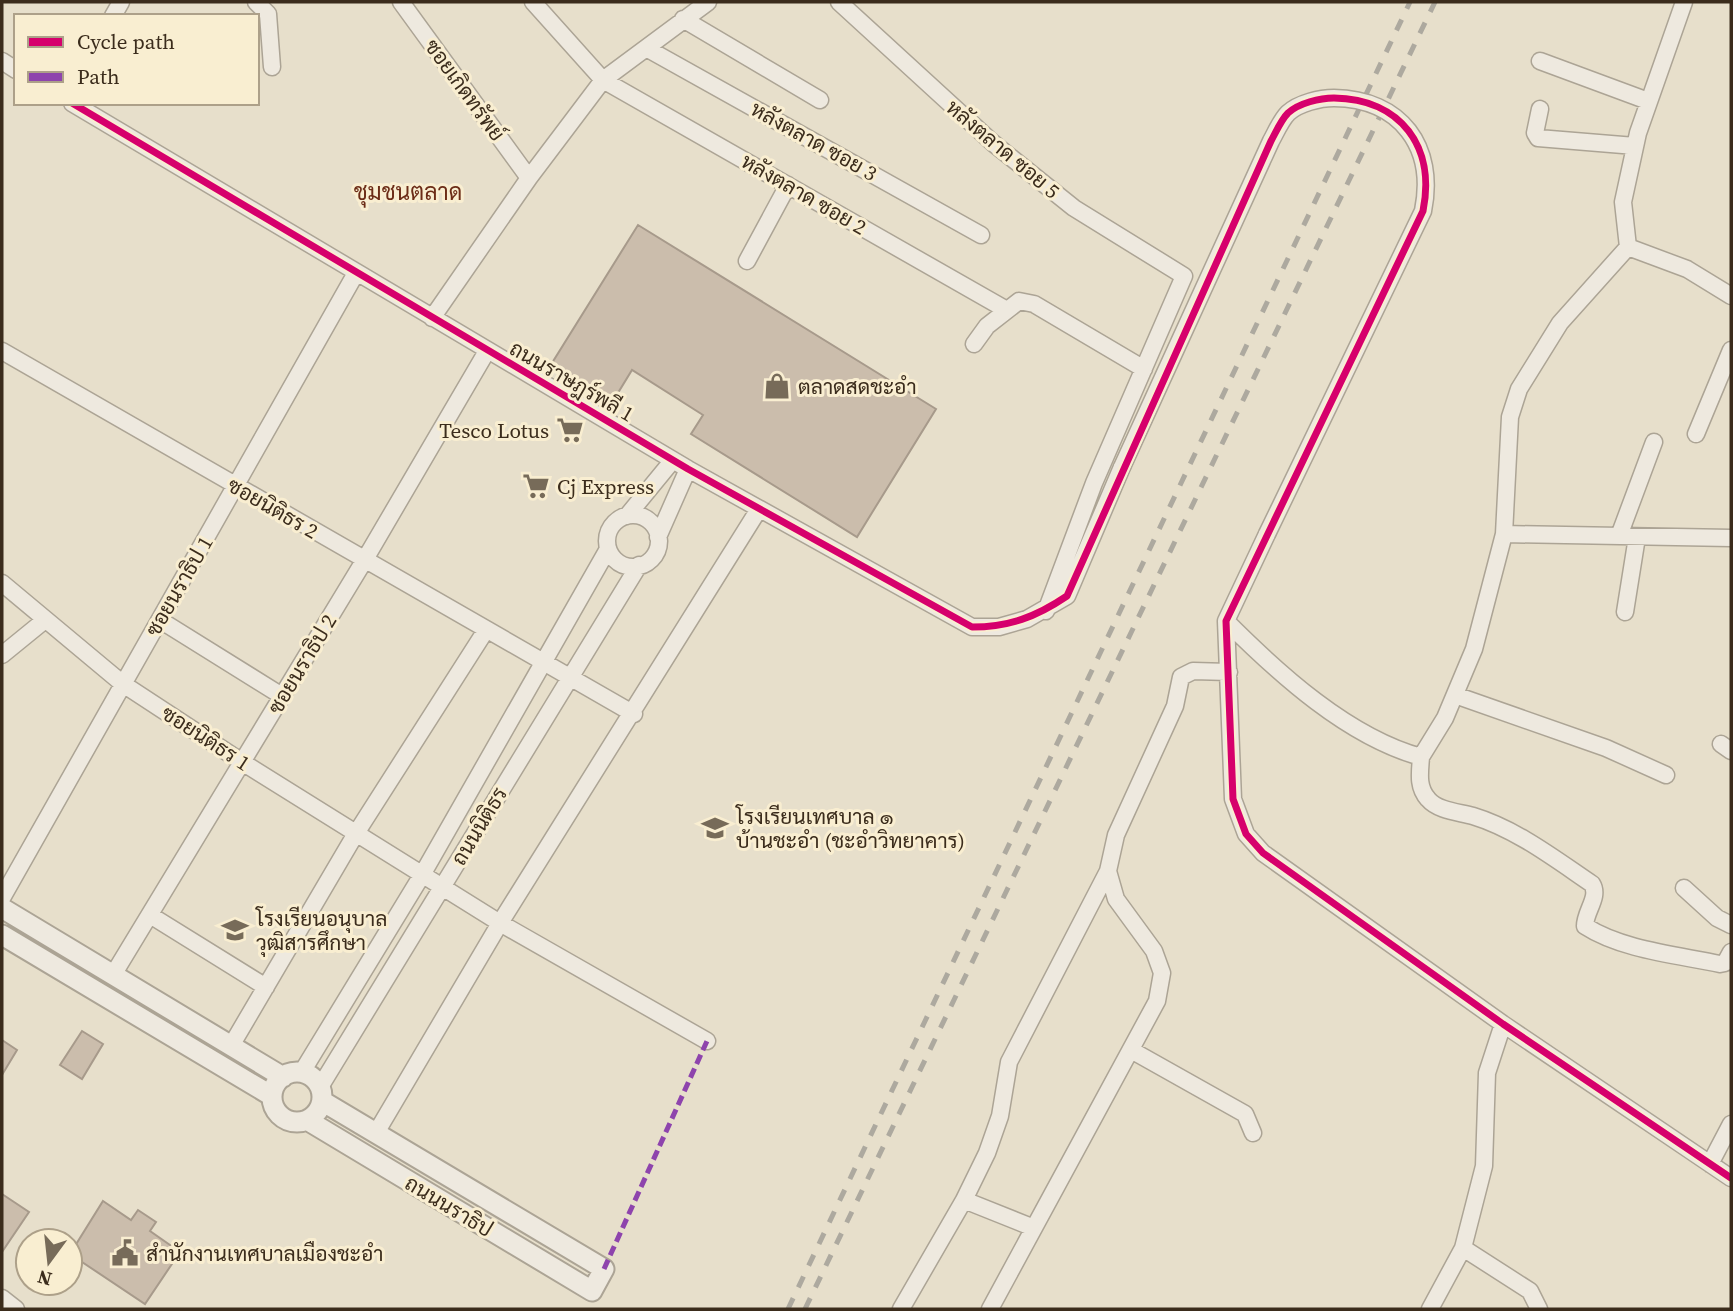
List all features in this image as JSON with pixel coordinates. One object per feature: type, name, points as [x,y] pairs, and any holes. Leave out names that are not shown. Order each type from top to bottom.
[{"type":"street","points":[[256,2],[268,15],[272,67]]},
{"type":"street","name":"ซอยเกิดทรัพย์","points":[[401,2],[528,177]]},
{"type":"street","name":"หลังตลาด ซอย 2","points":[[533,2],[603,80],[1005,309]]},
{"type":"street","name":"หลังตลาด ซอย 5","points":[[839,2],[993,143],[1074,208],[1184,276],[1144,369]]},
{"type":"street","points":[[1684,2],[1648,101],[1635,146],[1623,202],[1628,247],[1560,324],[1519,389],[1510,417],[1504,534],[1474,649],[1434,740],[1421,757],[1419,781],[1429,801],[1511,833],[1592,884],[1594,895],[1584,921],[1585,926],[1594,932],[1636,945],[1720,964],[1725,963],[1731,952]]},
{"type":"street","points":[[432,318],[528,177],[603,80],[693,8],[820,100]]},
{"type":"street","name":"หลังตลาด ซอย 3","points":[[646,48],[981,234]]},
{"type":"street","points":[[1540,61],[1648,101]]},
{"type":"street","name":"ถนนราษฎร์พลี 1","points":[[75,105],[688,469],[972,628],[999,627],[1046,611],[1067,596],[1122,467],[1271,141],[1287,113],[1328,98],[1353,98],[1370,103],[1400,119],[1412,134],[1427,177],[1423,211],[1226,621]]},
{"type":"street","points":[[1540,109],[1535,133],[1538,138],[1635,146]]},
{"type":"street","points":[[747,261],[788,185]]},
{"type":"street","points":[[1628,247],[1687,269],[1731,296]]},
{"type":"street","name":"ซอยนราธิป 1","points":[[2,898],[356,273]]},
{"type":"street","points":[[974,344],[1005,309],[1019,301],[1034,304],[1144,369],[1094,483],[1046,611]]},
{"type":"street","name":"ซอยนิติธร 2","points":[[2,351],[634,714]]},
{"type":"street","name":"ซอยนราธิป 2","points":[[113,975],[364,561],[486,351]]},
{"type":"street","points":[[1696,434],[1731,351]]},
{"type":"street","points":[[1619,536],[1654,442]]},
{"type":"street","points":[[626,516],[673,460]]},
{"type":"street","points":[[658,537],[651,522],[635,515],[626,516],[619,519],[608,532],[608,549],[619,562],[639,565],[655,553],[658,537],[688,469]]},
{"type":"street","points":[[376,1133],[500,923],[634,714],[759,509]]},
{"type":"street","points":[[1504,534],[1731,538]]},
{"type":"street","points":[[1625,612],[1637,537]]},
{"type":"street","name":"ถนนนิติธร","points":[[292,1074],[422,875],[546,662],[608,549]]},
{"type":"street","name":"ถนนนิติธร","points":[[321,1094],[441,887],[639,565]]},
{"type":"street","name":"ซอยนิติธร 1","points":[[2,583],[123,684],[242,762],[355,835],[500,923],[707,1041]]},
{"type":"street","points":[[2,654],[45,620]]},
{"type":"street","points":[[160,620],[282,696]]},
{"type":"street","points":[[1226,621],[1266,661],[1369,738],[1421,757]]},
{"type":"street","points":[[1226,621],[1233,799],[1246,834],[1263,853],[1503,1024],[1731,1178]]},
{"type":"street","points":[[231,1046],[355,835],[486,630]]},
{"type":"street","points":[[901,1309],[964,1200],[987,1153],[1000,1116],[1009,1062],[1108,871],[1116,835],[1175,706],[1181,677],[1193,671],[1229,672]]},
{"type":"street","points":[[1455,695],[1606,748],[1666,775]]},
{"type":"street","points":[[990,1309],[1157,1001],[1162,972],[1154,951],[1116,899],[1108,871]]},
{"type":"street","points":[[1684,888],[1717,918],[1731,925]]},
{"type":"street","points":[[2,908],[231,1046],[292,1074],[312,1077],[321,1094],[317,1113],[307,1120],[295,1122],[280,1116],[272,1096],[275,1085],[292,1074]]},
{"type":"street","points":[[150,915],[266,987]]},
{"type":"street","points":[[2,935],[272,1096]]},
{"type":"street","points":[[82,983],[94,963]]},
{"type":"street","points":[[1430,1309],[1462,1248],[1485,1166],[1487,1073],[1503,1024]]},
{"type":"street","points":[[1131,1050],[1245,1114],[1253,1133]]},
{"type":"street","name":"ถนนนราธิป","points":[[307,1120],[592,1291],[604,1269],[376,1133],[321,1094]]},
{"type":"street","points":[[1710,1164],[1731,1124]]},
{"type":"street","points":[[964,1200],[1034,1228]]},
{"type":"street","points":[[478,1225],[493,1202]]},
{"type":"street","points":[[1462,1248],[1530,1291],[1539,1309]]},
{"type":"street","points":[[2,1298],[16,1309]]},
{"type":"building","name":"ตลาดสดชะอำ","points":[[638,225],[936,409],[857,537],[691,434],[703,415],[632,370],[613,401],[552,363]]},
{"type":"building","points":[[82,1031],[103,1044],[82,1079],[60,1065]]},
{"type":"building","points":[[2,1040],[17,1050],[2,1075]]},
{"type":"building","points":[[2,1194],[29,1212],[19,1227],[14,1227],[14,1234],[2,1252]]},
{"type":"building","name":"สํานักงานเทศบาลเมืองชะอำ","points":[[103,1201],[131,1220],[138,1210],[156,1222],[150,1231],[180,1252],[145,1304],[84,1263],[84,1232]]},
{"type":"railway","points":[[788,1309],[1410,2]]},
{"type":"railway","points":[[805,1309],[1435,2]]},
{"type":"marked path","points":[[604,1269],[707,1041]]},
{"type":"cycle path","points":[[75,105],[688,469],[972,627],[1010,623],[1044,610],[1067,596],[1271,141],[1285,116],[1304,104],[1334,98],[1378,107],[1395,117],[1418,147],[1424,166],[1426,188],[1423,211],[1226,621],[1233,799],[1246,834],[1263,853],[1503,1024],[1731,1178]]},
{"type":"place","name":"ตลาดสดชะอำ","points":[[777,386]]},
{"type":"place","name":"Tesco Lotus","points":[[570,430]]},
{"type":"place","name":"Cj Express","points":[[536,486]]},
{"type":"place","name":"โรงเรียนเทศบาล ๑ บ้านชะอำ (ชะอำวิทยาคาร)","points":[[715,828]]},
{"type":"place","name":"โรงเรียนอนุบาล วุฒิสารศึกษา","points":[[235,930]]},
{"type":"place","name":"สํานักงานเทศบาลเมืองชะอำ","points":[[125,1253]]},
{"type":"district","name":"ชุมชนตลาด","points":[[408,192]]}]
